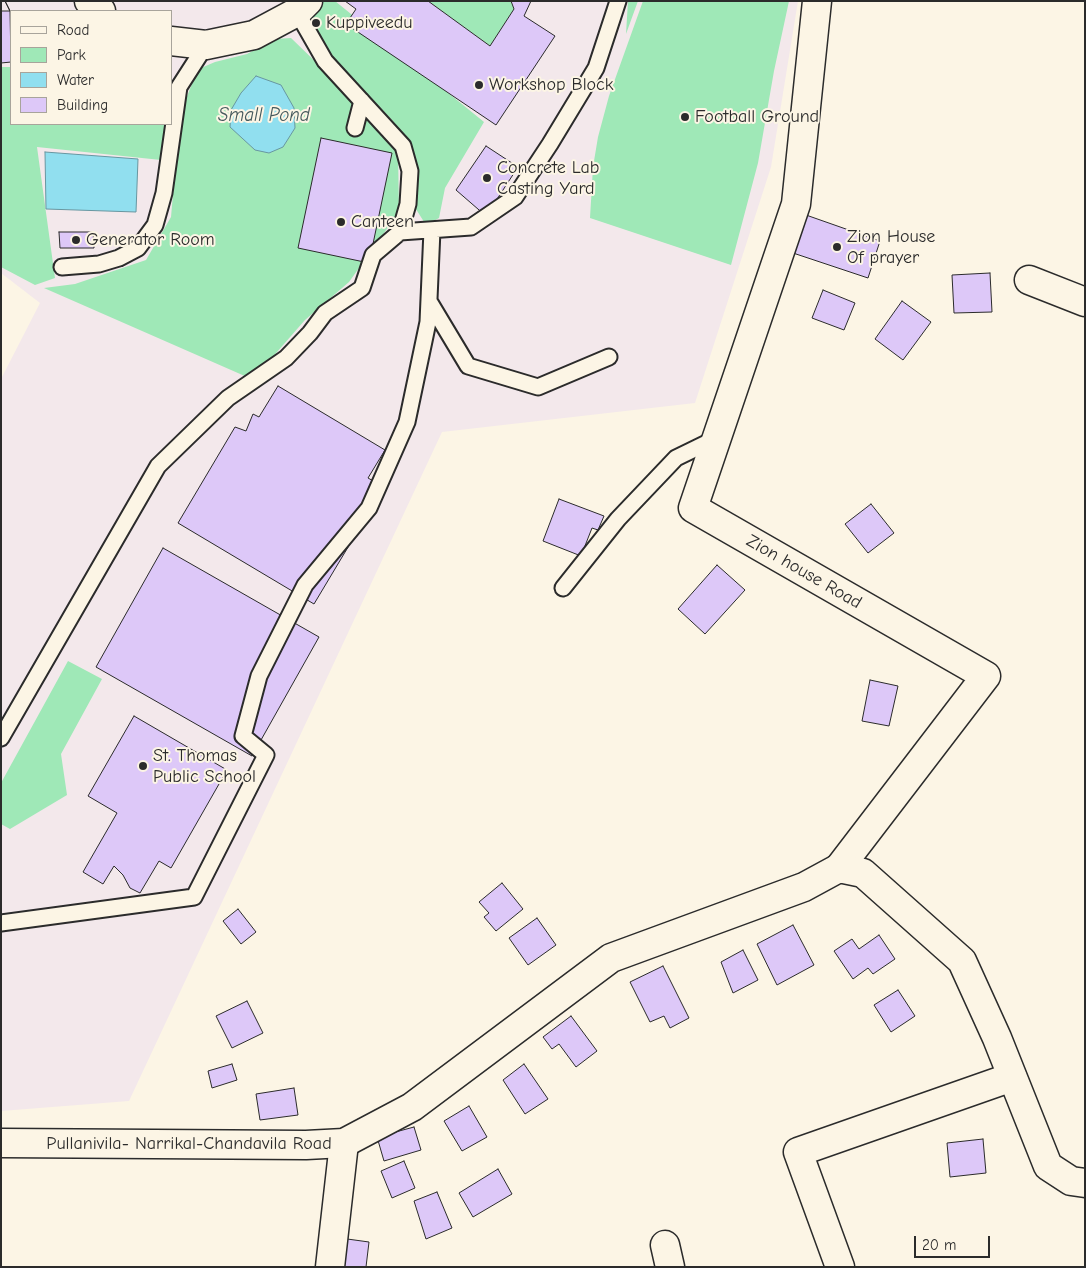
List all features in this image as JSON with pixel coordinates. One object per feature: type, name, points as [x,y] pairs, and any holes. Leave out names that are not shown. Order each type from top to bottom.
[{"type":"street","points":[[89,1],[100,10]]},
{"type":"street","name":"Zion house Road","points":[[817,1],[796,204],[693,508],[986,676],[839,868]]},
{"type":"street","points":[[172,41],[206,45],[254,35],[303,7]]},
{"type":"street","points":[[1029,280],[1085,302]]},
{"type":"street","points":[[839,868],[864,873],[962,961],[997,1038],[1048,1166],[1071,1181],[1085,1183]]},
{"type":"street","name":"Pullanivila- Narrikal-Chandavila Road","points":[[1,1144],[306,1145],[344,1143],[412,1107],[611,958],[804,887],[839,868]]},
{"type":"street","points":[[840,1267],[798,1152],[1012,1077]]},
{"type":"street","points":[[330,1267],[344,1143]]},
{"type":"lane","points":[[400,232],[471,227],[515,196],[550,144],[596,68],[618,1]]},
{"type":"lane","points":[[1,738],[158,466],[228,398],[286,358],[310,334],[325,313],[362,288],[373,255],[400,232],[408,204],[410,171],[403,146],[325,61],[303,7]]},
{"type":"lane","points":[[62,267],[99,264],[119,258],[138,248],[155,225],[164,193],[179,88],[206,45]]},
{"type":"lane","points":[[355,128],[362,101]]},
{"type":"lane","points":[[1,924],[194,897],[266,756],[244,736],[259,676],[304,585],[369,508],[407,422],[428,322],[432,230]]},
{"type":"lane","points":[[429,301],[468,366],[538,387],[609,357]]},
{"type":"lane","points":[[563,588],[618,519],[676,458],[717,438]]},
{"type":"shaded area","points":[[1,1],[798,1],[771,167],[695,403],[442,432],[129,1101],[1,1111],[1,379],[40,303],[1,273]]},
{"type":"green space","points":[[310,1],[335,1],[484,122],[445,188],[439,218],[426,225],[414,206],[412,146],[392,120],[336,61],[297,12]]},
{"type":"green space","points":[[428,1],[511,1],[514,9],[490,46]]},
{"type":"green space","points":[[628,1],[638,1],[626,34]]},
{"type":"green space","name":"Football Ground","points":[[643,1],[789,1],[774,71],[758,163],[731,265],[590,218],[593,167],[598,137],[609,96]]},
{"type":"green space","points":[[291,38],[355,100],[398,151],[399,212],[349,282],[305,320],[270,360],[247,377],[44,288],[75,284],[146,260],[171,217],[177,149],[184,104],[195,76],[201,68],[215,62],[247,54],[275,39]]},
{"type":"green space","points":[[1,67],[10,67],[10,125],[166,125],[161,160],[37,147],[55,278],[35,285],[1,267]]},
{"type":"green space","points":[[68,661],[102,679],[61,754],[67,795],[10,829],[1,824],[1,783]]},
{"type":"water","name":"Small Pond","points":[[256,76],[281,85],[294,108],[295,128],[283,147],[269,153],[255,150],[230,127],[231,110],[241,93]]},
{"type":"water","points":[[45,152],[138,159],[136,212],[46,209]]},
{"type":"building","points":[[1,1],[5,1],[10,11],[1,11]]},
{"type":"building","points":[[1,1],[5,1],[10,11],[10,62],[1,63]]},
{"type":"building","name":"Workshop Block","points":[[345,1],[428,1],[490,46],[514,9],[511,1],[531,1],[524,16],[555,36],[496,125],[346,24],[356,9]]},
{"type":"building","name":"Canteen","points":[[321,138],[392,153],[369,263],[298,248]]},
{"type":"building","name":"Concrete Lab Casting Yard","points":[[486,146],[518,167],[486,216],[456,190]]},
{"type":"building","name":"Zion House Of prayer","points":[[806,215],[880,241],[868,278],[793,253]]},
{"type":"building","name":"Generator Room","points":[[59,232],[93,232],[94,248],[60,248]]},
{"type":"building","points":[[990,273],[992,312],[954,313],[952,275]]},
{"type":"building","points":[[823,290],[855,303],[844,330],[812,318]]},
{"type":"building","points":[[902,301],[931,322],[903,360],[875,339]]},
{"type":"building","points":[[278,386],[385,450],[368,478],[384,487],[314,604],[178,523],[235,427],[246,431],[253,414],[259,417]]},
{"type":"building","points":[[559,499],[604,516],[598,530],[592,528],[581,556],[543,541]]},
{"type":"building","points":[[871,504],[894,533],[868,553],[845,524]]},
{"type":"building","points":[[163,548],[319,637],[252,756],[96,667]]},
{"type":"building","points":[[717,565],[745,590],[705,634],[678,609]]},
{"type":"building","points":[[870,680],[898,686],[889,726],[862,721]]},
{"type":"building","points":[[134,716],[227,770],[171,868],[159,861],[140,893],[130,888],[123,875],[114,866],[103,884],[83,872],[117,813],[88,796]]},
{"type":"building","points":[[502,883],[523,909],[496,931],[484,917],[489,913],[479,902]]},
{"type":"building","points":[[238,909],[256,932],[241,944],[223,921]]},
{"type":"building","points":[[537,918],[556,945],[528,965],[509,938]]},
{"type":"building","points":[[793,925],[814,965],[777,985],[757,944]]},
{"type":"building","points":[[879,935],[895,959],[873,974],[868,968],[853,979],[834,951],[852,939],[859,949]]},
{"type":"building","points":[[743,950],[758,980],[733,993],[721,962]]},
{"type":"building","points":[[663,966],[689,1018],[670,1028],[664,1016],[650,1022],[630,982]]},
{"type":"building","points":[[898,990],[915,1016],[891,1032],[874,1005]]},
{"type":"building","points":[[247,1001],[263,1033],[232,1048],[216,1016]]},
{"type":"building","points":[[571,1016],[597,1051],[576,1067],[559,1044],[552,1049],[543,1037]]},
{"type":"building","points":[[232,1064],[237,1080],[212,1088],[208,1071]]},
{"type":"building","points":[[524,1064],[548,1099],[525,1114],[503,1080]]},
{"type":"building","points":[[294,1088],[298,1115],[260,1120],[256,1094]]},
{"type":"building","points":[[469,1106],[487,1137],[462,1151],[444,1121]]},
{"type":"building","points":[[414,1127],[421,1150],[384,1161],[377,1137]]},
{"type":"building","points":[[983,1139],[986,1173],[950,1177],[947,1143]]},
{"type":"building","points":[[404,1161],[415,1188],[392,1198],[381,1171]]},
{"type":"building","points":[[498,1169],[512,1194],[473,1217],[459,1193]]},
{"type":"building","points":[[437,1192],[452,1228],[426,1239],[414,1201]]},
{"type":"building","points":[[340,1238],[369,1242],[366,1267],[337,1267]]},
{"type":"place","name":"Kuppiveedu","points":[[316,23]]},
{"type":"place","name":"Workshop Block","points":[[479,85]]},
{"type":"place","name":"Football Ground","points":[[685,117]]},
{"type":"place","name":"Concrete Lab Casting Yard","points":[[487,178]]},
{"type":"place","name":"Canteen","points":[[341,222]]},
{"type":"place","name":"Generator Room","points":[[76,240]]},
{"type":"place","name":"Zion House Of prayer","points":[[837,247]]},
{"type":"place","name":"St. Thomas Public School","points":[[143,766]]}]
